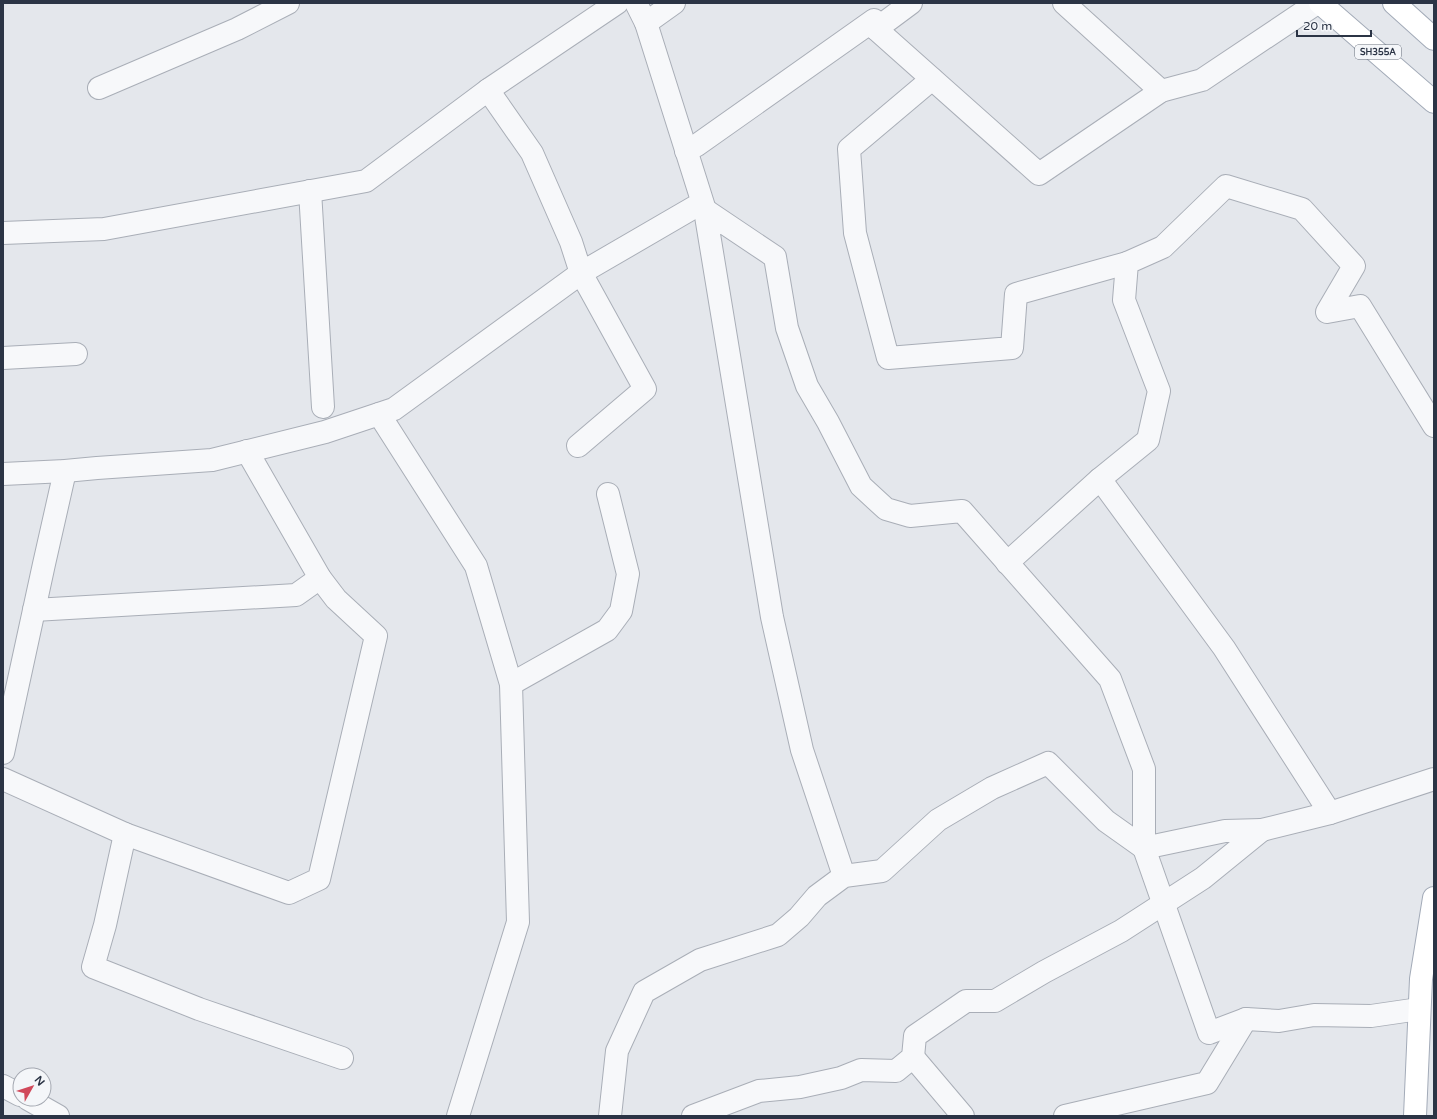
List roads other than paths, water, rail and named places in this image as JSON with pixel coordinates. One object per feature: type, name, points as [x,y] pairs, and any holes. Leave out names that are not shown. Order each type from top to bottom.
[{"type":"main road","name":"SH355A","points":[[1320,3],[1434,102]]},
{"type":"main road","points":[[1394,3],[1434,39]]},
{"type":"main road","points":[[1415,1116],[1426,1009],[1420,979],[1434,898]]},
{"type":"street","points":[[99,88],[237,30],[288,3]]},
{"type":"street","points":[[3,233],[104,229],[366,181],[488,90],[617,3]]},
{"type":"street","points":[[636,3],[646,23],[705,210],[772,617],[802,750],[844,876]]},
{"type":"street","points":[[646,23],[674,3]]},
{"type":"street","points":[[876,29],[911,3]]},
{"type":"street","points":[[1064,3],[1161,91]]},
{"type":"street","points":[[686,150],[697,145],[874,20],[876,29],[1039,174],[1161,91],[1202,80],[1317,3]]},
{"type":"street","points":[[932,79],[849,149],[855,233],[888,358],[1012,348],[1016,294],[1126,263],[1164,247],[1226,186],[1302,209],[1354,266],[1327,312],[1360,306],[1434,426]]},
{"type":"street","points":[[488,90],[532,153],[571,242],[581,273],[645,389],[578,446]]},
{"type":"street","points":[[310,191],[324,407]]},
{"type":"street","points":[[3,474],[212,460],[325,432],[394,409],[581,273],[698,205],[775,258],[786,328],[807,386],[828,422],[861,486],[886,509],[910,516],[962,511],[1110,678],[1144,769],[1144,848],[1209,1033],[1246,1019],[1279,1021],[1314,1015],[1371,1016],[1426,1009]]},
{"type":"street","points":[[1007,563],[1100,479],[1148,440],[1159,391],[1124,300],[1126,263]]},
{"type":"street","points":[[3,358],[76,354]]},
{"type":"street","points":[[379,414],[476,566],[511,684],[518,922],[458,1116]]},
{"type":"street","points":[[3,779],[125,834],[289,893],[319,880],[376,636],[336,599],[320,578],[248,451]]},
{"type":"street","points":[[3,753],[65,471]]},
{"type":"street","points":[[1100,479],[1224,648],[1330,812]]},
{"type":"street","points":[[511,684],[607,630],[621,611],[628,574],[608,494]]},
{"type":"street","points":[[34,610],[296,595],[320,578]]},
{"type":"street","points":[[610,1116],[617,1051],[644,992],[700,960],[778,935],[799,917],[818,896],[844,876],[882,871],[938,820],[992,788],[1048,763],[1106,820],[1144,848],[1224,831],[1262,830],[1330,812],[1434,779]]},
{"type":"street","points":[[693,1116],[759,1091],[800,1087],[841,1078],[861,1070],[896,1071],[913,1057],[915,1036],[966,1001],[995,1001],[1044,972],[1121,931],[1203,878],[1262,830]]},
{"type":"street","points":[[125,834],[105,925],[93,967],[199,1009],[342,1058]]},
{"type":"street","points":[[1065,1116],[1207,1083],[1246,1019]]},
{"type":"street","points":[[913,1057],[963,1116]]},
{"type":"street","points":[[3,1086],[12,1091]]},
{"type":"street","points":[[42,1107],[58,1116]]}]
